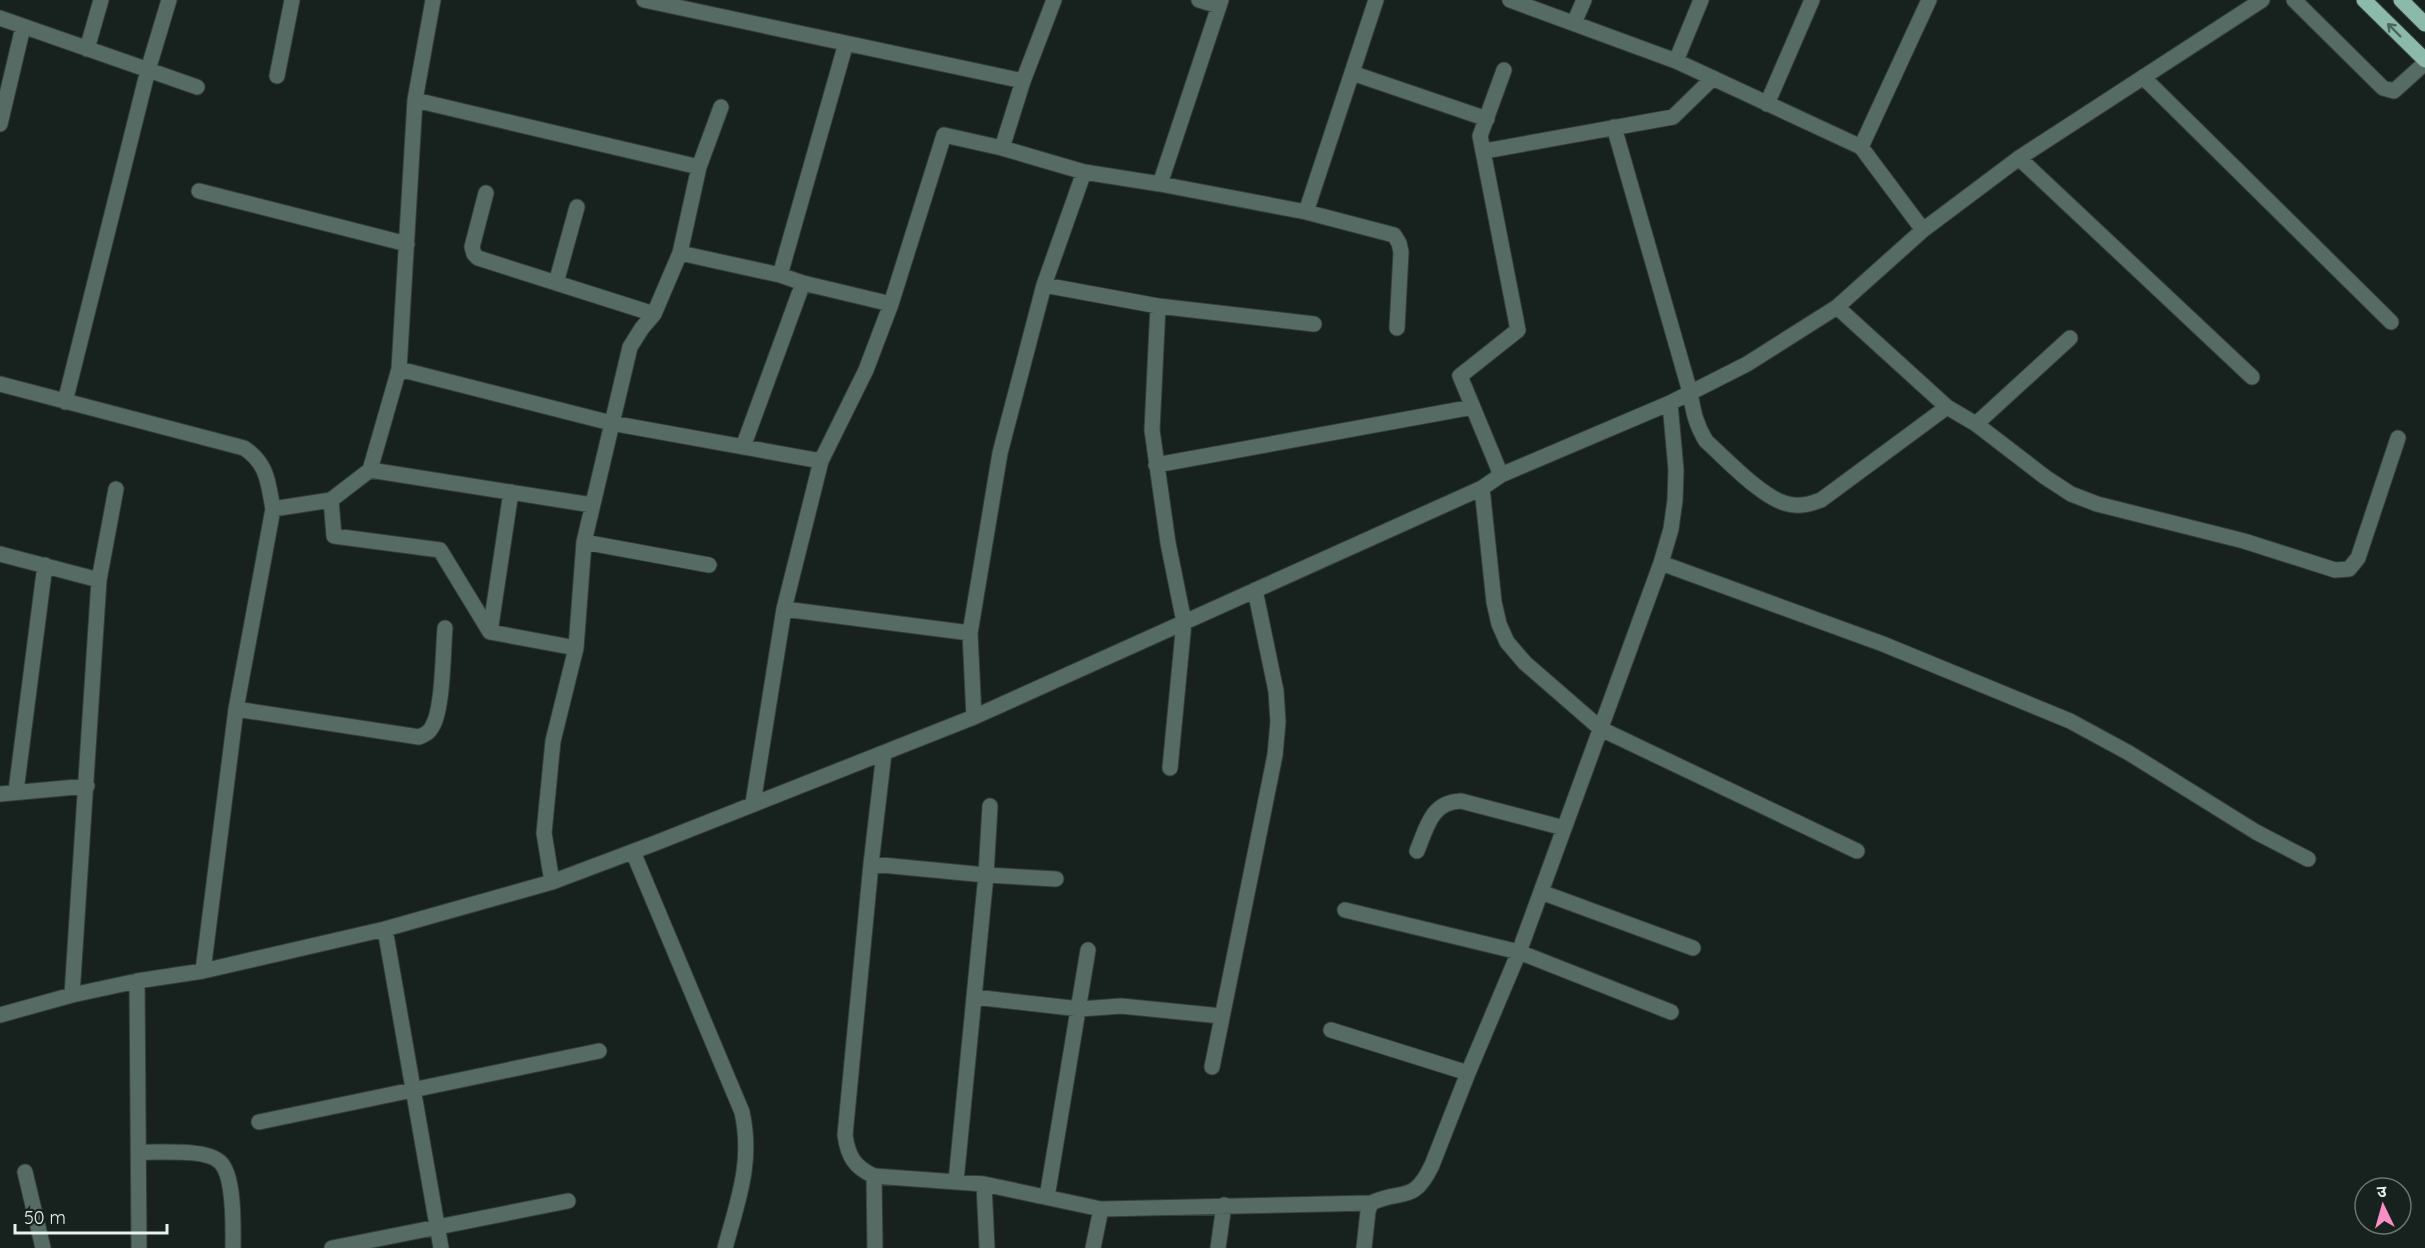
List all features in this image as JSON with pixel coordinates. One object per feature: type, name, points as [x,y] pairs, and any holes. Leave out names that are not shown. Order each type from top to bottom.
[{"type":"main road","points":[[2364,0],[2425,62]]},
{"type":"main road","points":[[2401,0],[2425,24]]},
{"type":"street","points":[[87,49],[101,0]]},
{"type":"street","points":[[65,402],[148,70],[169,0]]},
{"type":"street","points":[[277,76],[292,0]]},
{"type":"street","points":[[273,509],[332,500],[370,470],[399,369],[415,100],[433,0]]},
{"type":"street","points":[[644,0],[1023,81]]},
{"type":"street","points":[[1002,148],[1023,81],[1054,0]]},
{"type":"street","points":[[1160,184],[1220,3],[1199,0]]},
{"type":"street","points":[[1306,212],[1376,0]]},
{"type":"street","points":[[1510,0],[1676,61],[1861,147],[1923,230]]},
{"type":"street","points":[[1574,22],[1584,0]]},
{"type":"street","points":[[1676,61],[1701,0]]},
{"type":"street","points":[[1767,104],[1812,0]]},
{"type":"street","points":[[1861,147],[1929,0]]},
{"type":"street","points":[[0,1015],[137,981],[203,971],[385,929],[552,882],[974,717],[1482,488],[1501,475],[1670,403],[1747,364],[1837,307],[1923,230],[2019,158],[2262,0]]},
{"type":"street","points":[[2294,0],[2383,88],[2394,91],[2425,62]]},
{"type":"street","points":[[0,18],[197,87]]},
{"type":"street","points":[[0,124],[22,27]]},
{"type":"street","points":[[780,275],[846,43]]},
{"type":"street","points":[[1501,475],[1460,376],[1518,330],[1485,152],[1480,136],[1504,70]]},
{"type":"street","points":[[1352,73],[1487,119]]},
{"type":"street","points":[[2143,77],[2391,322]]},
{"type":"street","points":[[1485,152],[1673,117],[1713,78]]},
{"type":"street","points":[[415,100],[699,167]]},
{"type":"street","points":[[552,882],[544,833],[547,794],[553,741],[576,648],[584,542],[592,505],[630,347],[642,327],[654,314],[680,253],[699,167],[721,107]]},
{"type":"street","points":[[1614,127],[1690,392],[1694,418],[1706,441],[1768,496],[1787,504],[1804,506],[1821,500],[1947,406]]},
{"type":"street","points":[[753,803],[784,609],[821,461],[866,370],[891,304],[944,135],[1002,148],[1084,172],[1306,212],[1394,235],[1400,243],[1401,252],[1397,327]]},
{"type":"street","points":[[2019,158],[2252,377]]},
{"type":"street","points":[[974,717],[970,633],[1000,453],[1044,285],[1084,172]]},
{"type":"street","points":[[199,191],[407,244]]},
{"type":"street","points":[[486,193],[472,247],[478,258],[654,314]]},
{"type":"street","points":[[556,283],[578,207]]},
{"type":"street","points":[[680,253],[780,275],[802,283],[891,304]]},
{"type":"street","points":[[743,447],[802,283]]},
{"type":"street","points":[[1044,285],[1158,306],[1314,324]]},
{"type":"street","points":[[1158,306],[1152,430],[1171,565],[1184,622],[1170,768]]},
{"type":"street","points":[[1837,307],[1947,406],[1976,424],[2071,494],[2097,504],[2244,541],[2342,571],[2349,569],[2358,558],[2398,438]]},
{"type":"street","points":[[1976,424],[2070,338]]},
{"type":"street","points":[[399,369],[611,423],[821,461]]},
{"type":"street","points":[[0,384],[243,448],[255,455],[266,470],[273,509],[236,709],[203,971]]},
{"type":"street","points":[[884,753],[845,1136],[852,1162],[861,1170],[874,1176],[984,1184],[1101,1209],[1371,1203],[1380,1199],[1404,1196],[1415,1190],[1426,1177],[1519,952],[1661,563],[1671,529],[1675,500],[1676,470],[1670,403]]},
{"type":"street","points":[[1156,465],[1473,407]]},
{"type":"street","points":[[370,470],[592,505]]},
{"type":"street","points":[[1482,488],[1494,602],[1499,624],[1507,642],[1546,684],[1601,729],[1857,851]]},
{"type":"street","points":[[72,996],[99,580],[116,489]]},
{"type":"street","points":[[490,632],[511,492]]},
{"type":"street","points":[[332,500],[334,536],[440,550],[490,632],[576,648]]},
{"type":"street","points":[[584,542],[709,565]]},
{"type":"street","points":[[0,554],[99,580]]},
{"type":"street","points":[[1661,563],[1883,644],[2070,721],[2129,753],[2256,832],[2308,859]]},
{"type":"street","points":[[45,565],[8,793],[87,786]]},
{"type":"street","points":[[1212,1067],[1276,744],[1278,722],[1276,691],[1255,590]]},
{"type":"street","points":[[784,609],[970,633]]},
{"type":"street","points":[[236,709],[419,737],[428,733],[434,724],[438,707],[445,628]]},
{"type":"street","points":[[1417,851],[1432,816],[1448,801],[1461,801],[1564,828]]},
{"type":"street","points":[[956,1182],[986,875],[990,806]]},
{"type":"street","points":[[633,852],[742,1112],[746,1133],[747,1161],[743,1186],[725,1248]]},
{"type":"street","points":[[871,864],[1056,879]]},
{"type":"street","points":[[1540,892],[1693,948]]},
{"type":"street","points":[[1345,910],[1519,952],[1671,1012]]},
{"type":"street","points":[[385,929],[441,1248]]},
{"type":"street","points":[[1047,1197],[1088,950]]},
{"type":"street","points":[[137,981],[140,1248]]},
{"type":"street","points":[[974,997],[1080,1009],[1121,1006],[1221,1016]]},
{"type":"street","points":[[1331,1030],[1468,1073]]},
{"type":"street","points":[[259,1122],[599,1051]]},
{"type":"street","points":[[139,1152],[210,1156],[221,1163],[227,1174],[230,1189],[233,1248]]},
{"type":"street","points":[[25,1172],[44,1248]]},
{"type":"street","points":[[874,1176],[875,1248]]},
{"type":"street","points":[[984,1184],[987,1248]]},
{"type":"street","points":[[332,1248],[568,1201]]},
{"type":"street","points":[[1364,1248],[1371,1203]]},
{"type":"street","points":[[1218,1248],[1224,1205]]},
{"type":"street","points":[[1093,1248],[1101,1209]]}]
